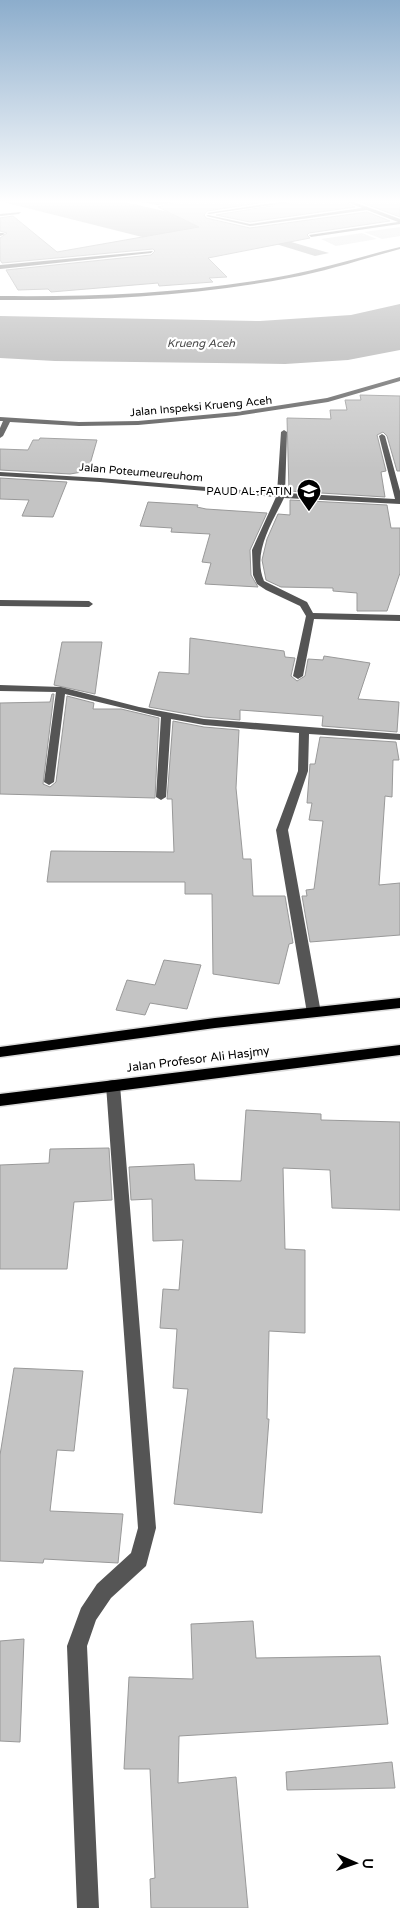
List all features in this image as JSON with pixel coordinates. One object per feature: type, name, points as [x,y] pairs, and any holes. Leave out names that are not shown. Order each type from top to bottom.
[{"type":"main road","points":[[0,1052],[400,1002]]},
{"type":"main road","name":"Jalan Profesor Ali Hasjmy","points":[[0,1100],[400,1050]]},
{"type":"street","points":[[0,298],[149,294],[179,291]]},
{"type":"street","name":"Jalan Inspeksi Krueng Aceh","points":[[4,420],[79,424],[129,424],[236,414],[319,402],[400,379]]},
{"type":"street","points":[[0,436],[4,420]]},
{"type":"street","points":[[284,432],[281,495],[256,550],[257,575],[260,582],[269,588],[304,604],[310,616],[298,676]]},
{"type":"street","points":[[382,436],[400,502]]},
{"type":"street","name":"Jalan Poteumeureuhom","points":[[0,474],[140,482],[281,495],[400,502]]},
{"type":"street","points":[[0,603],[89,604]]},
{"type":"street","points":[[310,616],[400,618]]},
{"type":"street","points":[[0,688],[61,690],[139,710],[204,722],[400,738]]},
{"type":"street","points":[[49,782],[61,690]]},
{"type":"street","points":[[161,797],[166,714]]},
{"type":"street","points":[[304,731],[303,771],[282,830],[314,1013]]},
{"type":"street","points":[[88,1908],[77,1646],[88,1615],[104,1591],[139,1559],[147,1528],[112,1085]]},
{"type":"water","name":"Krueng Aceh","points":[[400,304],[400,350],[348,360],[285,364],[55,361],[0,358],[0,316],[260,321],[351,315]]},
{"type":"building","points":[[360,395],[400,396],[400,471],[397,471],[387,436],[383,432],[377,435],[386,471],[381,472],[385,497],[289,491],[287,418],[331,419],[330,410],[347,410],[345,400],[361,400]]},
{"type":"building","points":[[40,438],[97,440],[88,471],[70,474],[0,470],[0,449],[28,450],[33,440],[39,440]]},
{"type":"building","points":[[0,478],[67,482],[53,517],[22,516],[29,500],[0,499]]},
{"type":"building","points":[[290,500],[387,505],[391,528],[400,528],[400,573],[387,611],[357,611],[357,593],[333,591],[333,588],[281,587],[266,580],[262,560],[267,539],[278,514],[290,515]]},
{"type":"building","points":[[148,502],[198,505],[197,507],[206,509],[267,513],[250,550],[251,575],[258,587],[205,584],[211,563],[202,562],[210,534],[171,532],[172,528],[140,526]]},
{"type":"building","points":[[190,638],[284,651],[285,657],[295,658],[291,676],[297,681],[305,676],[308,659],[323,660],[324,656],[370,663],[358,699],[399,702],[397,732],[322,726],[323,716],[240,710],[240,720],[204,717],[149,707],[159,672],[189,674]]},
{"type":"building","points":[[62,642],[102,642],[95,694],[54,685]]},
{"type":"building","points":[[52,694],[54,694],[43,784],[50,787],[56,782],[67,696],[94,703],[93,709],[121,709],[159,718],[155,798],[0,794],[0,703],[50,702]]},
{"type":"building","points":[[173,721],[204,727],[239,730],[236,788],[243,859],[251,859],[253,896],[285,896],[293,943],[289,944],[279,984],[213,974],[212,894],[185,894],[185,882],[47,882],[51,851],[174,852],[172,799],[167,799]]},
{"type":"building","points":[[320,737],[396,742],[399,760],[393,760],[392,797],[385,796],[379,885],[400,883],[400,935],[310,942],[302,896],[307,896],[306,890],[314,889],[323,821],[309,820],[312,803],[307,803],[310,764],[315,764]]},
{"type":"building","points":[[164,960],[201,965],[187,1009],[150,1003],[145,1015],[116,1010],[127,980],[155,985]]},
{"type":"building","points":[[246,1110],[321,1114],[321,1120],[400,1122],[400,1210],[332,1208],[330,1170],[283,1168],[285,1249],[305,1250],[305,1333],[269,1331],[267,1419],[269,1419],[262,1513],[174,1504],[188,1389],[173,1388],[177,1329],[160,1328],[163,1289],[179,1290],[183,1240],[153,1241],[152,1199],[131,1200],[129,1167],[194,1164],[195,1180],[241,1181]]},
{"type":"building","points":[[109,1148],[112,1200],[74,1202],[67,1269],[0,1269],[0,1165],[49,1163],[50,1149]]},
{"type":"building","points":[[14,1368],[83,1371],[74,1451],[57,1450],[50,1511],[123,1514],[118,1563],[44,1559],[43,1563],[0,1561],[0,1455]]},
{"type":"building","points":[[253,1621],[256,1658],[380,1656],[388,1724],[179,1736],[178,1783],[236,1777],[248,1908],[151,1908],[150,1879],[155,1878],[150,1769],[124,1769],[129,1677],[193,1679],[191,1624]]},
{"type":"building","points":[[24,1639],[20,1742],[0,1741],[0,1641]]},
{"type":"building","points":[[392,1762],[395,1788],[287,1790],[286,1772]]},
{"type":"place","name":"PAUD AL-FATIN","points":[[309,512]]}]
